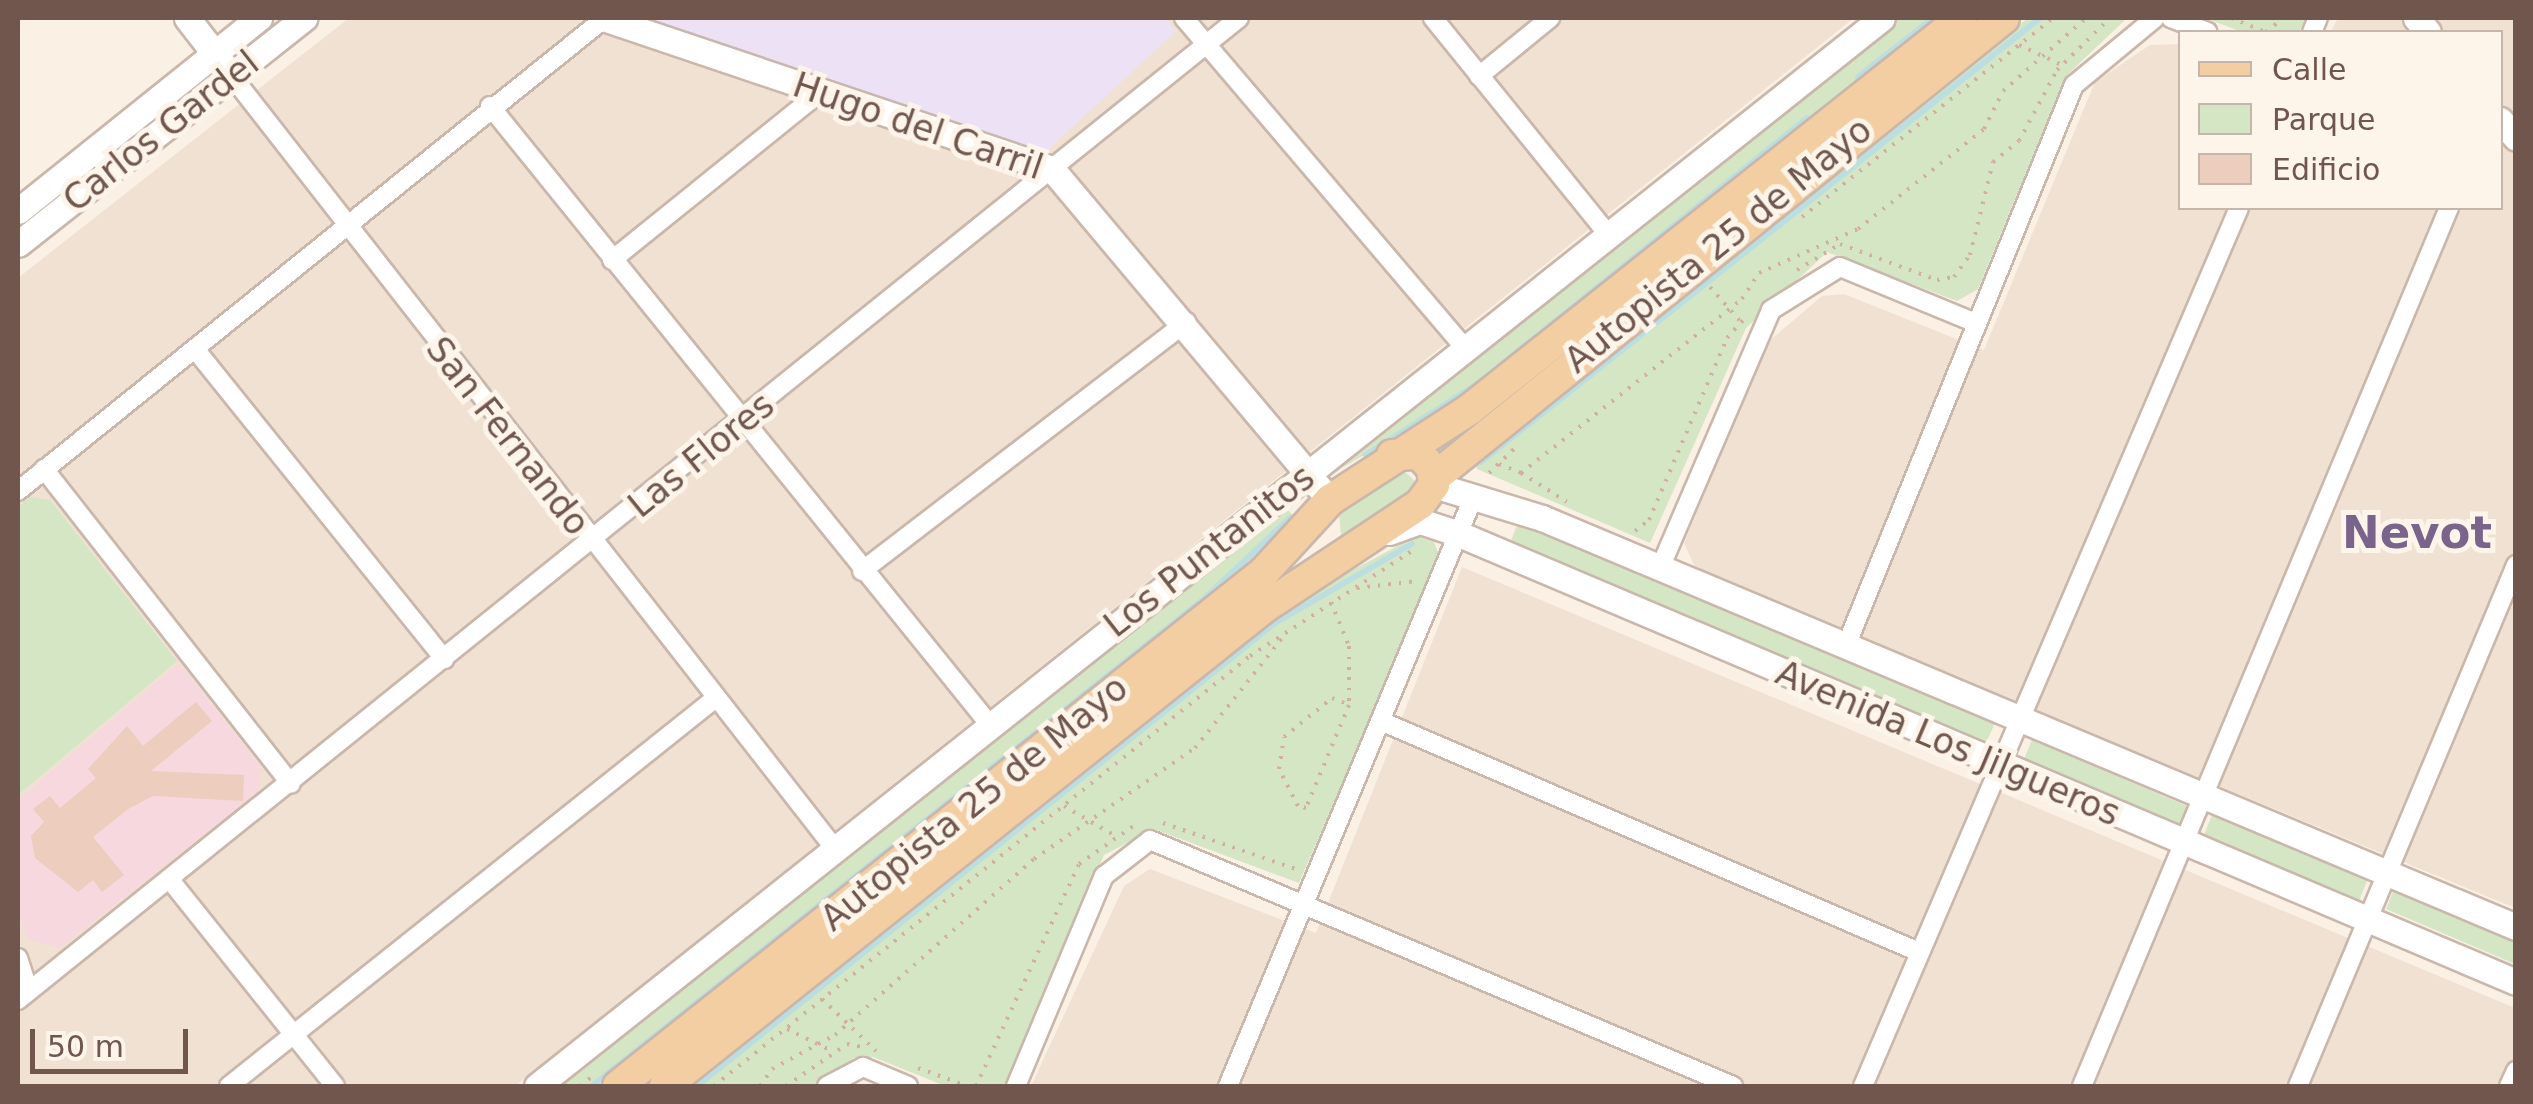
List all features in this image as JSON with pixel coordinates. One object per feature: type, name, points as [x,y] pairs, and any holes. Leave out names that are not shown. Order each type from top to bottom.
[{"type":"main road","name":"Autopista 25 de Mayo","points":[[618,1086],[1264,572],[1325,504],[1392,455],[1470,409],[1962,18]]},
{"type":"main road","name":"Autopista 25 de Mayo","points":[[665,1086],[1265,606],[1368,544],[1435,481],[2011,31]]},
{"type":"main road","points":[[1392,455],[1419,454],[1435,481]]},
{"type":"main road","points":[[1325,504],[1320,538],[1368,544]]},
{"type":"street","name":"San Fernando","points":[[187,18],[342,226],[712,701],[835,849]]},
{"type":"street","name":"Carlos Gardel","points":[[18,211],[259,18]]},
{"type":"street","name":"Carlos Gardel","points":[[18,244],[304,18]]},
{"type":"street","points":[[18,491],[490,106],[604,18]]},
{"type":"street","name":"Hugo del Carril","points":[[604,18],[1052,168],[1187,322],[1307,473],[1325,504]]},
{"type":"street","points":[[1184,18],[1466,348]]},
{"type":"street","name":"Las Flores","points":[[23,996],[743,422],[1240,18]]},
{"type":"street","points":[[1433,18],[1608,234]]},
{"type":"street","points":[[1479,76],[1550,18]]},
{"type":"street","name":"Los Puntanitos","points":[[537,1086],[1882,18]]},
{"type":"street","points":[[1846,646],[2082,73],[2155,18]]},
{"type":"street","points":[[2171,18],[2202,30]]},
{"type":"street","points":[[612,260],[819,93]]},
{"type":"street","points":[[490,106],[990,726]]},
{"type":"street","points":[[1863,1086],[2025,719],[2238,210]]},
{"type":"street","points":[[2082,1086],[2448,210]]},
{"type":"street","points":[[1660,568],[1770,310],[1829,267],[1976,323]]},
{"type":"street","points":[[862,572],[1187,322]]},
{"type":"street","points":[[195,349],[444,659]]},
{"type":"street","points":[[44,469],[291,784]]},
{"type":"street","name":"Avenida Los Jilgueros","points":[[1435,481],[1660,568],[2516,926]]},
{"type":"street","points":[[1228,1086],[1308,905],[1474,496]]},
{"type":"street","name":"Avenida Los Jilgueros","points":[[1368,544],[1420,522],[1459,534],[2184,845],[2516,982]]},
{"type":"street","points":[[2298,1086],[2516,565]]},
{"type":"street","points":[[228,1086],[712,701]]},
{"type":"street","points":[[1383,722],[1919,952]]},
{"type":"street","points":[[1016,1086],[1104,876],[1143,844],[1277,892],[1734,1086]]},
{"type":"street","points":[[170,880],[335,1086]]},
{"type":"street","points":[[18,958],[23,996]]},
{"type":"street","points":[[826,1086],[870,1070],[908,1086]]},
{"type":"street","points":[[2509,1086],[2516,1071]]},
{"type":"path","points":[[1498,464],[1520,473],[1729,308],[1759,273],[1858,228],[1984,129],[2002,91],[2086,18]]},
{"type":"path","points":[[2230,18],[2261,30]]},
{"type":"path","points":[[2011,31],[2045,56],[2082,73]]},
{"type":"path","points":[[1710,287],[1755,338]]},
{"type":"path","points":[[714,1086],[1289,629],[1428,544]]},
{"type":"path","points":[[1353,588],[1426,580],[1420,595]]},
{"type":"path","points":[[1331,602],[1348,646],[1350,705],[1306,808],[1298,806],[1279,769],[1284,737],[1332,698],[1350,705]]},
{"type":"path","points":[[760,1086],[772,1068],[821,1046],[1086,819],[1214,732],[1289,629]]},
{"type":"path","points":[[1326,761],[1336,766]]},
{"type":"path","points":[[1064,806],[1143,844]]},
{"type":"path","points":[[1277,892],[1311,854]]},
{"type":"path","points":[[784,1028],[870,1070],[883,1058],[821,999]]},
{"type":"shaded area","points":[[349,18],[1854,18],[515,1086],[18,1086],[18,278]]},
{"type":"shaded area","points":[[657,18],[1165,18],[1176,31],[1042,155],[644,28]]},
{"type":"shaded area","points":[[2338,18],[2515,18],[2515,908],[1697,571],[1684,543],[1768,342],[1822,296],[1844,294],[1984,350],[2095,82],[2150,45],[2178,44],[2178,210],[2503,210],[2503,30],[2332,30]]},
{"type":"shaded area","points":[[1462,567],[2515,1008],[2515,1086],[1031,1086],[1124,886],[1150,869],[1316,933]]},
{"type":"shaded area","points":[[179,663],[262,768],[258,792],[60,948],[27,939],[18,911],[18,800]]},
{"type":"green space","points":[[1900,18],[1942,18],[1492,381],[1340,469]]},
{"type":"green space","points":[[2028,18],[2127,18],[2065,77],[1978,289],[1957,301],[1827,252],[1746,328],[1650,543],[1477,469],[1475,460]]},
{"type":"green space","points":[[2205,18],[2305,18],[2300,30],[2237,30]]},
{"type":"green space","points":[[1402,469],[1415,481],[1409,495],[1341,536],[1339,510]]},
{"type":"green space","points":[[30,497],[50,500],[177,661],[18,795],[18,507]]},
{"type":"green space","points":[[1286,508],[1296,518],[1251,569],[601,1086],[554,1086]]},
{"type":"green space","points":[[1518,523],[1995,723],[1986,743],[1510,543]]},
{"type":"green space","points":[[1416,536],[1434,542],[1440,557],[1299,883],[1154,829],[1104,855],[1004,1086],[945,1086],[873,1057],[854,1058],[815,1086],[685,1086],[1284,607]]},
{"type":"green space","points":[[2032,740],[2187,806],[2179,825],[2024,759]]},
{"type":"green space","points":[[2212,815],[2367,881],[2359,901],[2204,835]]},
{"type":"green space","points":[[2394,889],[2515,941],[2515,964],[2386,909]]},
{"type":"building","points":[[196,702],[212,721],[151,771],[244,775],[243,801],[153,796],[128,809],[93,837],[124,875],[102,892],[93,880],[78,892],[35,858],[31,836],[44,822],[33,809],[50,796],[60,808],[96,778],[88,769],[127,726],[143,746]]},
{"type":"waterway","points":[[1858,77],[1933,18]]},
{"type":"waterway","points":[[1481,462],[2040,18]]},
{"type":"waterway","points":[[1366,455],[1480,382],[1807,118]]},
{"type":"waterway","points":[[592,1086],[1205,598],[1290,518]]},
{"type":"waterway","points":[[697,1086],[1275,623],[1412,544]]},
{"type":"district","name":"Nevot","points":[[2417,533]]}]
